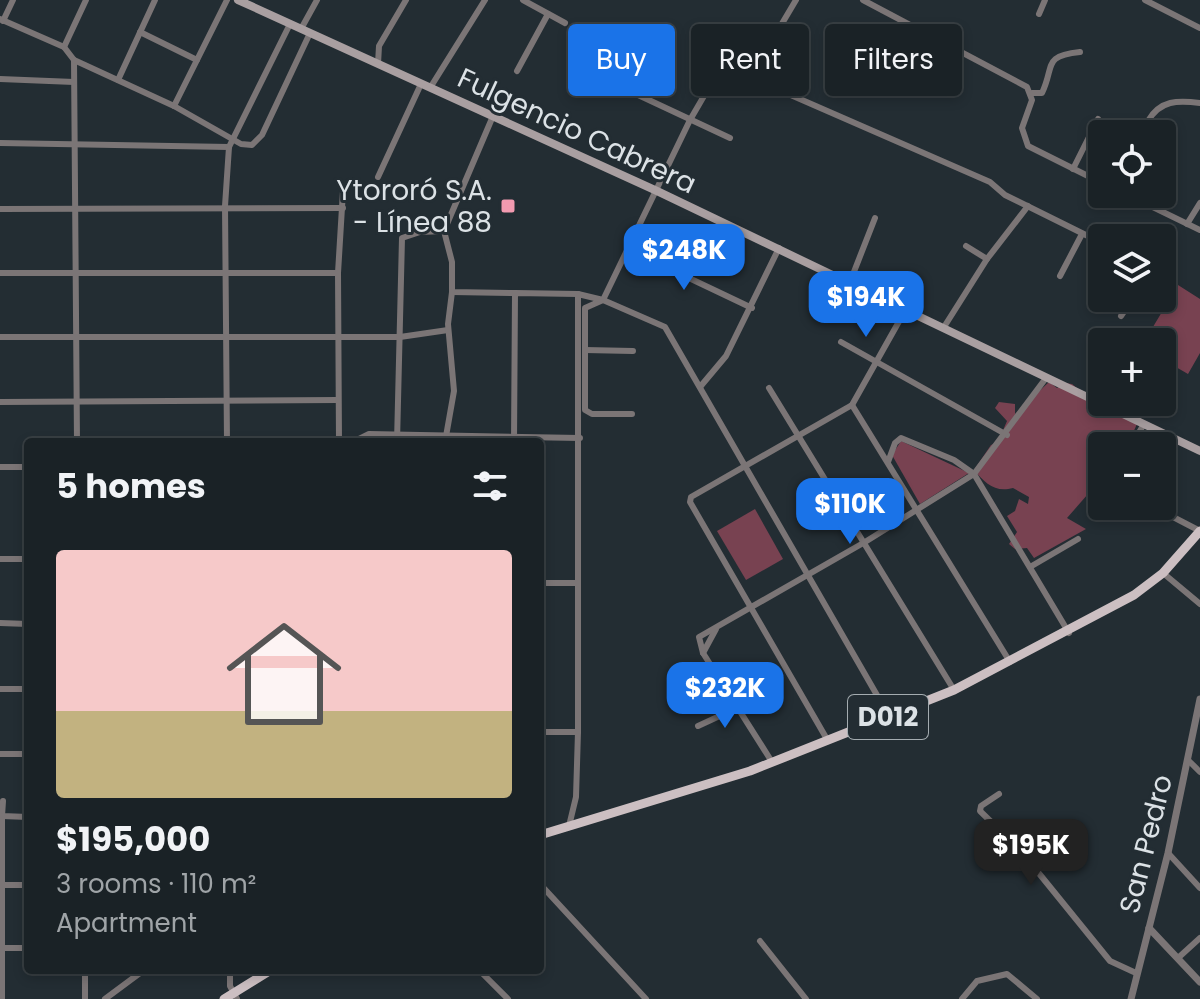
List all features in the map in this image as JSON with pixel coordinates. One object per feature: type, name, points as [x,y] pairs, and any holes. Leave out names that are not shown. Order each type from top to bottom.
[{"type":"main road","name":"Fulgencio Cabrera","points":[[238,0],[779,248],[1200,451]]},
{"type":"main road","name":"D012","points":[[544,834],[772,762],[954,690],[1069,633],[1163,573],[1200,531]]},
{"type":"main road","points":[[231,997],[265,974]]},
{"type":"street","points":[[13,0],[1,20],[64,47],[74,60],[174,106],[233,139],[252,145],[259,140],[317,0]]},
{"type":"street","points":[[64,47],[86,0]]},
{"type":"street","points":[[118,80],[155,0]]},
{"type":"street","points":[[174,106],[227,0]]},
{"type":"street","points":[[378,64],[379,46],[406,0]]},
{"type":"street","points":[[523,0],[565,23]]},
{"type":"street","points":[[782,24],[796,0]]},
{"type":"street","points":[[863,0],[1032,93],[1042,93],[1052,60],[1060,54],[1080,52]]},
{"type":"street","points":[[1039,14],[1045,0]]},
{"type":"street","points":[[1145,0],[1200,28]]},
{"type":"street","points":[[430,88],[482,1]]},
{"type":"street","points":[[517,71],[548,14]]},
{"type":"street","points":[[227,438],[225,206],[229,147],[290,24]]},
{"type":"street","points":[[140,32],[197,60]]},
{"type":"street","points":[[74,60],[77,438]]},
{"type":"street","points":[[0,79],[74,82]]},
{"type":"street","points":[[378,177],[421,84]]},
{"type":"street","points":[[1032,93],[1022,138],[1028,146],[1088,176]]},
{"type":"street","points":[[641,96],[730,138]]},
{"type":"street","points":[[632,414],[586,411],[585,307],[603,300],[704,96]]},
{"type":"street","points":[[793,96],[990,182],[1028,206],[1088,237]]},
{"type":"street","points":[[1149,120],[1164,104],[1179,100],[1200,103]]},
{"type":"street","points":[[361,438],[369,434],[397,438],[445,438],[454,391],[448,330],[452,262],[444,231],[493,116]]},
{"type":"street","points":[[1073,169],[1098,119]]},
{"type":"street","points":[[0,143],[229,147]]},
{"type":"street","points":[[339,438],[338,273],[343,191]]},
{"type":"street","points":[[1187,224],[1200,203]]},
{"type":"street","points":[[944,327],[987,259],[1028,206]]},
{"type":"street","points":[[0,209],[343,208]]},
{"type":"street","points":[[1156,208],[1200,230]]},
{"type":"street","points":[[850,282],[875,218]]},
{"type":"street","points":[[397,438],[402,238],[420,232],[444,231]]},
{"type":"street","points":[[1060,276],[1082,234]]},
{"type":"street","points":[[966,246],[987,259]]},
{"type":"street","points":[[700,387],[726,356],[779,248]]},
{"type":"street","points":[[628,249],[752,308]]},
{"type":"street","points":[[0,273],[338,273]]},
{"type":"street","points":[[452,292],[578,294],[603,300],[671,332],[889,716]]},
{"type":"street","points":[[514,438],[515,293]]},
{"type":"street","points":[[569,826],[576,797],[578,732],[578,294]]},
{"type":"street","points":[[828,741],[690,502],[691,497],[852,405],[906,309]]},
{"type":"street","points":[[1121,316],[1124,312]]},
{"type":"street","points":[[0,337],[400,337],[448,330]]},
{"type":"street","points":[[841,342],[1007,435]]},
{"type":"street","points":[[585,350],[633,351]]},
{"type":"street","points":[[772,762],[703,653],[699,637],[919,510],[974,474],[1007,435],[1046,378]]},
{"type":"street","points":[[769,388],[954,690]]},
{"type":"street","points":[[0,402],[338,400]]},
{"type":"street","points":[[852,405],[1011,662]]},
{"type":"street","points":[[1139,432],[1144,424]]},
{"type":"street","points":[[544,439],[580,438]]},
{"type":"street","points":[[888,462],[895,443],[902,438],[954,460],[974,474],[1069,633]]},
{"type":"street","points":[[0,467],[24,467]]},
{"type":"street","points":[[1176,518],[1200,531]]},
{"type":"street","points":[[1030,567],[1078,539]]},
{"type":"street","points":[[0,559],[24,559]]},
{"type":"street","points":[[1163,573],[1200,604]]},
{"type":"street","points":[[544,583],[576,583]]},
{"type":"street","points":[[0,623],[24,624]]},
{"type":"street","points":[[703,653],[716,629]]},
{"type":"street","points":[[0,689],[24,689]]},
{"type":"street","name":"San Pedro","points":[[1131,999],[1168,853],[1200,699]]},
{"type":"street","points":[[698,726],[739,707]]},
{"type":"street","points":[[544,732],[578,732]]},
{"type":"street","points":[[0,754],[24,754]]},
{"type":"street","points":[[1189,761],[1200,772]]},
{"type":"street","points":[[999,794],[981,806],[980,811],[1028,859],[1110,961],[1136,973]]},
{"type":"street","points":[[2,999],[3,801]]},
{"type":"street","points":[[2,816],[24,817]]},
{"type":"street","points":[[1168,853],[1200,888]]},
{"type":"street","points":[[2,885],[24,885]]},
{"type":"street","points":[[544,888],[646,999]]},
{"type":"street","points":[[1149,928],[1200,982]]},
{"type":"street","points":[[1178,958],[1200,938]]},
{"type":"street","points":[[760,941],[806,999]]},
{"type":"street","points":[[1,948],[24,948]]},
{"type":"street","points":[[85,974],[85,999]]},
{"type":"street","points":[[105,999],[139,974]]},
{"type":"street","points":[[230,974],[231,997]]},
{"type":"street","points":[[483,974],[508,999]]},
{"type":"street","points":[[962,999],[977,981],[1007,974],[1037,999]]},
{"type":"shaded area","points":[[1178,285],[1200,299],[1200,353],[1188,374],[1176,367],[1176,328],[1152,328],[1162,312],[1176,312]]},
{"type":"shaded area","points":[[1049,382],[1057,388],[1065,383],[1072,384],[1088,398],[1088,416],[1127,416],[1137,424],[1133,432],[1088,432],[1088,494],[1067,518],[1086,529],[1034,558],[1027,548],[1015,549],[1009,544],[1017,532],[1007,516],[1015,511],[1019,499],[1028,504],[1029,497],[1013,488],[991,486],[974,470],[991,445],[998,442],[1007,421],[995,408],[999,402],[1015,404],[1015,414]]},
{"type":"shaded area","points":[[901,441],[969,473],[920,504],[892,455]]},
{"type":"shaded area","points":[[755,509],[783,559],[746,580],[717,531]]},
{"type":"place","name":"Ytororó S.A. - Línea 88","points":[[508,206]]}]
